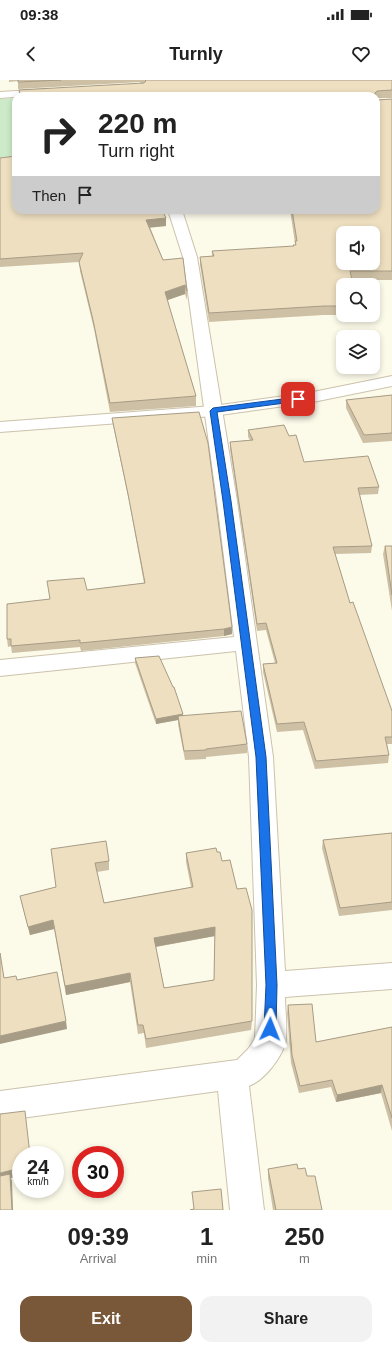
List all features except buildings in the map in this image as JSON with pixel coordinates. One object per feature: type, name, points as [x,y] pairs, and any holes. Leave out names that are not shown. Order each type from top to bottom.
[{"type":"street","points":[[0,95],[12,95]]},
{"type":"street","points":[[0,1106],[244,1073],[259,1060],[270,1043],[272,985],[261,757],[227,501],[190,257],[176,214]]},
{"type":"street","points":[[0,427],[213,411],[313,397],[392,381]]},
{"type":"street","points":[[0,668],[246,643]]},
{"type":"street","points":[[272,985],[392,976]]},
{"type":"street","points":[[232,1075],[247,1210]]},
{"type":"green space","points":[[12,98],[12,159],[0,159],[0,99]]},
{"type":"route","points":[[270,1029],[272,985],[261,757],[227,501],[213,411],[298,399]]}]
